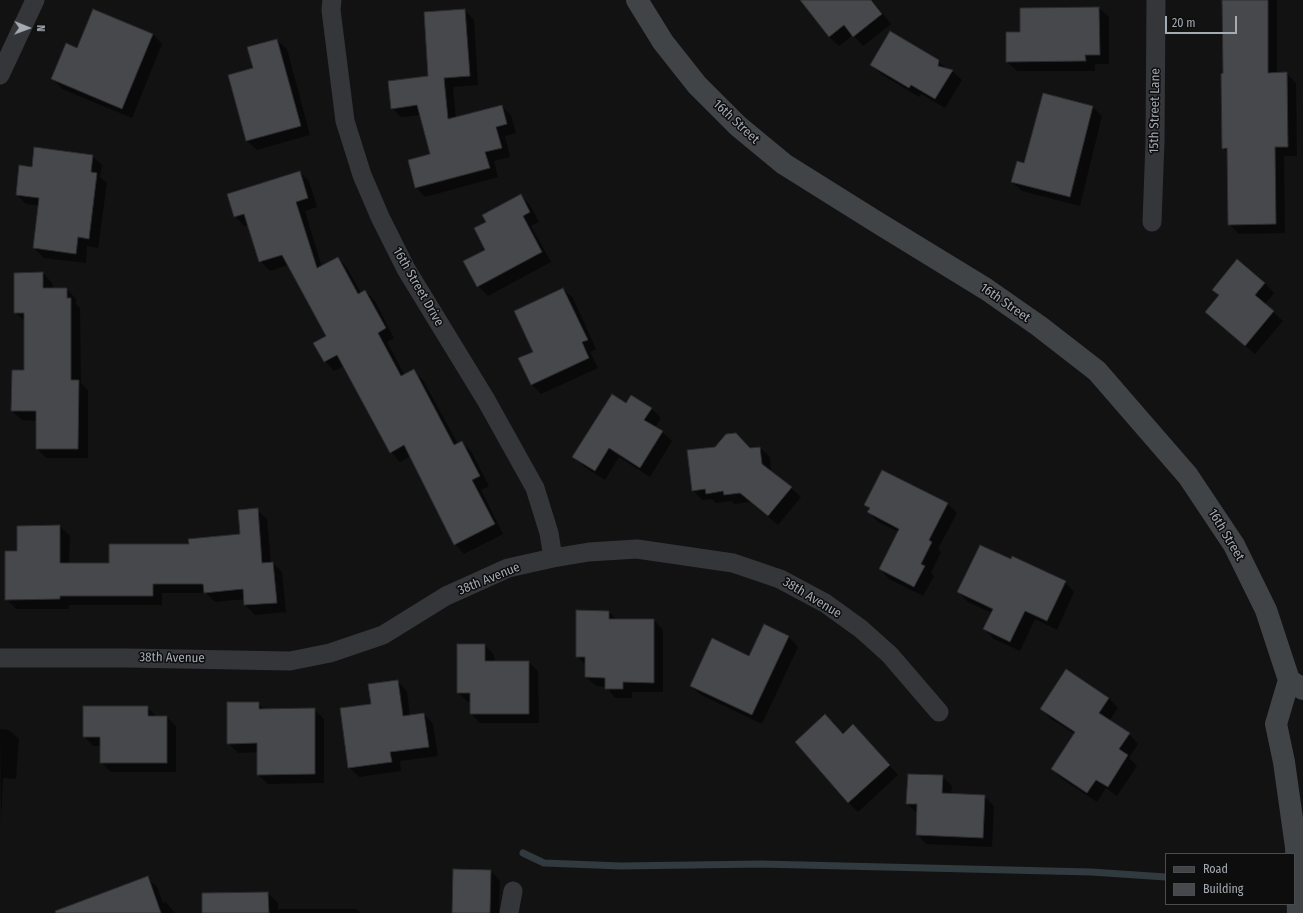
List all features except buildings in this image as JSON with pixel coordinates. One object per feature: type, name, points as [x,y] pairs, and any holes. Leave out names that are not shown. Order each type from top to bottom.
[{"type":"main road","name":"16th Street","points":[[637,0],[663,42],[697,85],[738,126],[778,159],[986,289],[1039,326],[1097,371],[1188,476],[1234,545],[1266,610],[1298,681],[1276,724],[1284,762],[1296,847],[1298,913]]},
{"type":"street","points":[[0,75],[35,0]]},
{"type":"street","name":"16th Street Drive","points":[[332,0],[345,121],[362,175],[380,217],[406,269],[486,400],[535,488],[549,533],[553,558]]},
{"type":"street","name":"15th Street Lane","points":[[1152,222],[1155,142],[1156,0]]},
{"type":"street","name":"38th Avenue","points":[[0,658],[290,660],[330,653],[383,634],[446,596],[508,568],[589,552],[638,548],[733,563],[780,579],[825,603],[861,629],[890,655],[938,712]]},
{"type":"street","points":[[509,913],[513,891]]},
{"type":"waterway","points":[[523,853],[544,863],[621,866],[761,864],[1091,872],[1165,877]]}]
